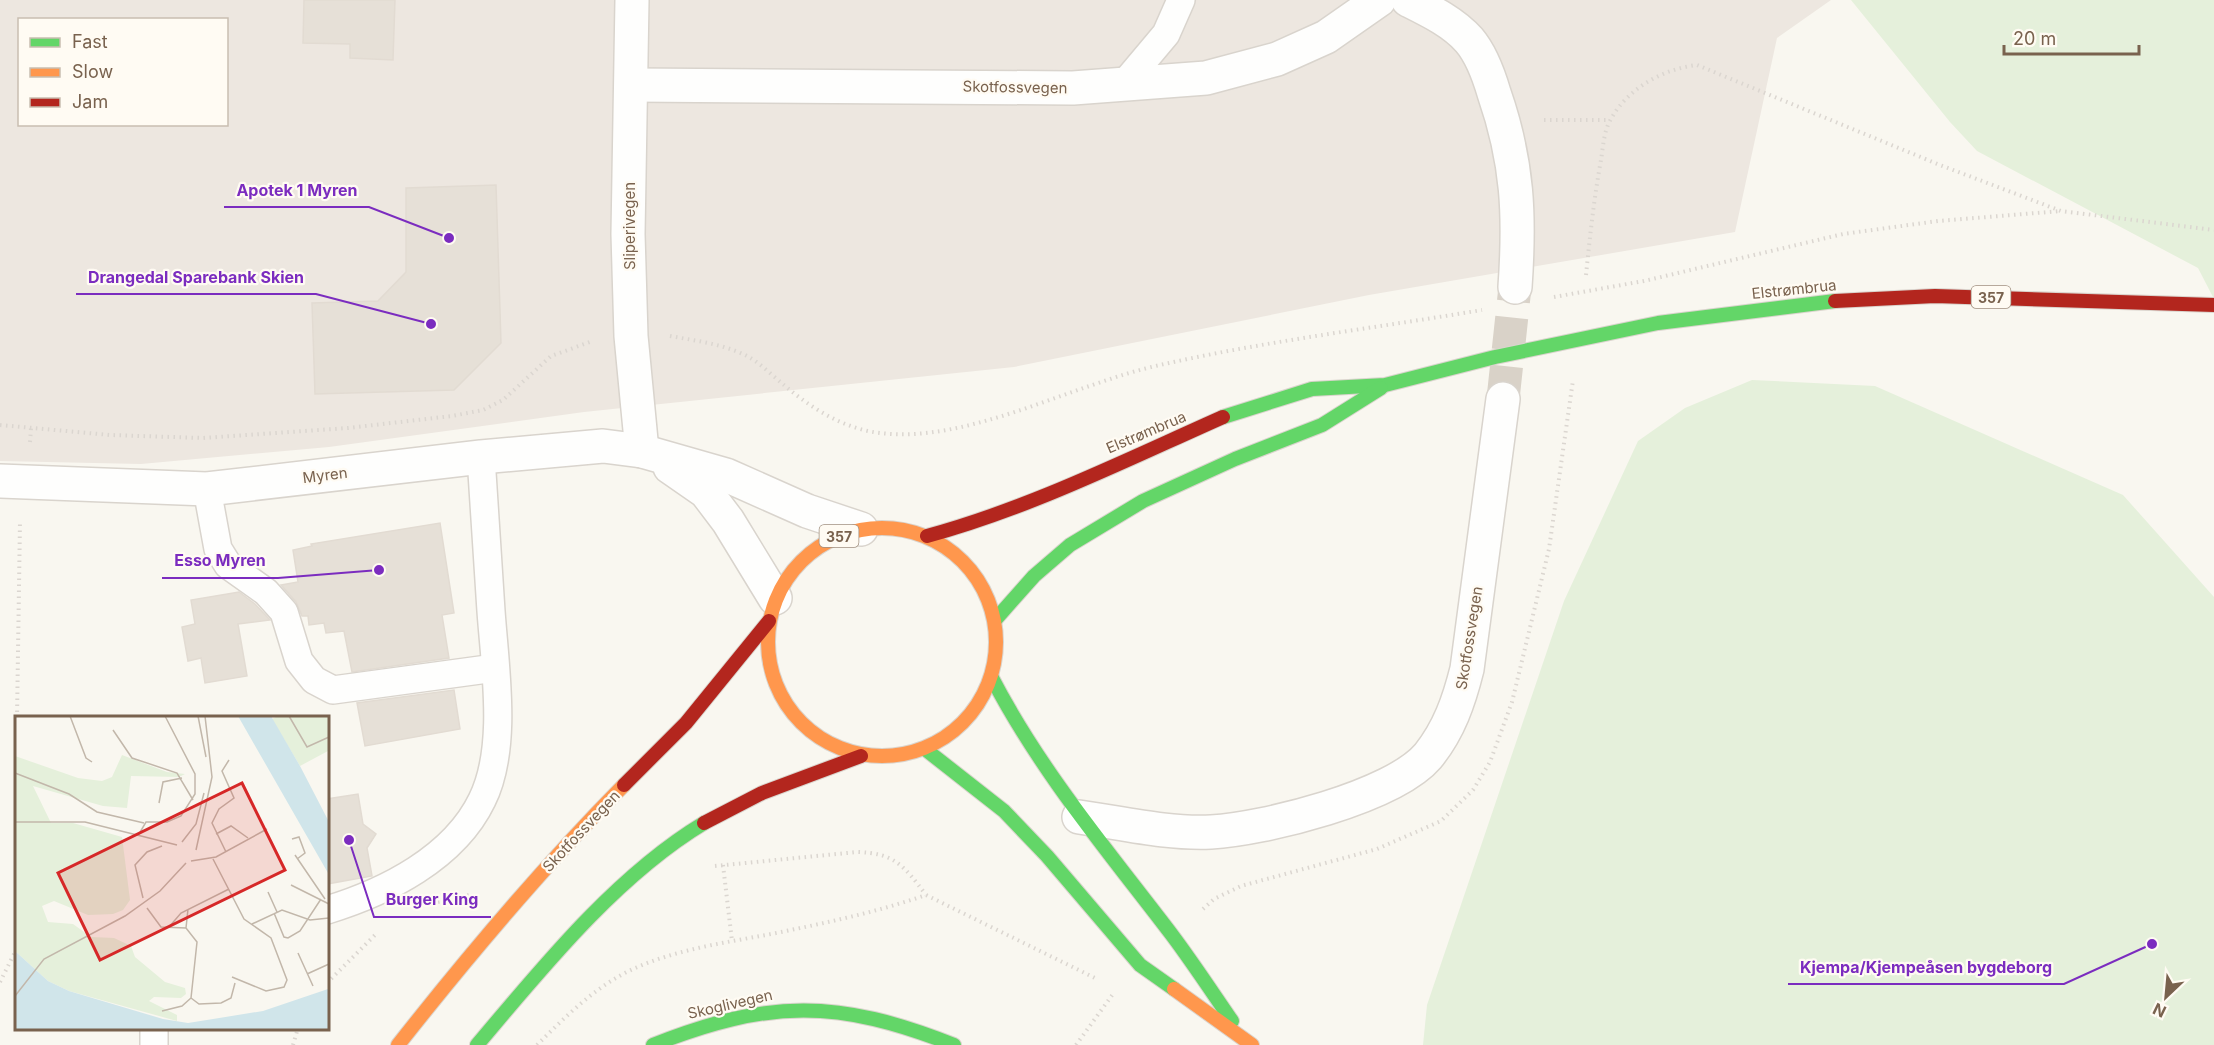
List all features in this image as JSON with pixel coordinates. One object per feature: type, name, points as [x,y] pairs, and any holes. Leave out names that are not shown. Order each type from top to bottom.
[{"type":"main road","name":"Elstrømbrua","points":[[927,536],[968,525],[1027,503],[1223,417],[1312,389],[1385,385],[1495,357],[1658,323],[1840,300],[1935,296],[2214,305]]},
{"type":"main road","name":"Elstrømbrua","points":[[995,620],[1034,576],[1070,545],[1134,506],[1235,459],[1322,425],[1385,385]]},
{"type":"main road","name":"357","points":[[894,528],[927,536],[951,551],[971,570],[986,594],[995,620],[997,649],[992,678],[981,701],[966,721],[947,737],[925,749],[893,757],[861,756],[832,746],[807,730],[787,708],[774,680],[767,651],[772,610],[790,573],[809,553],[834,537],[861,529],[894,528]]},
{"type":"main road","name":"Skotfossvegen","points":[[398,1045],[463,963],[570,840],[687,723],[734,667],[772,610]]},
{"type":"main road","points":[[992,678],[1011,717],[1079,818],[1173,937],[1246,1043]]},
{"type":"main road","points":[[925,749],[1004,811],[1047,856],[1140,965],[1246,1043]]},
{"type":"main road","name":"357","points":[[477,1045],[594,917],[643,871],[684,837],[728,809],[861,756]]},
{"type":"main road","name":"Skoglivegen","points":[[653,1045],[714,1022],[790,1007],[832,1008],[871,1015],[911,1026],[954,1045]]},
{"type":"street","name":"Sliperivegen","points":[[632,0],[628,246],[631,336],[645,452]]},
{"type":"street","name":"Skotfossvegen","points":[[632,85],[764,84],[1073,88],[1206,78],[1277,59],[1326,38],[1379,0]]},
{"type":"street","points":[[1408,0],[1441,16],[1470,40],[1487,72],[1504,121],[1518,196],[1515,287]]},
{"type":"street","name":"Skotfossvegen","points":[[1079,818],[1175,831],[1211,832],[1253,826],[1338,804],[1371,792],[1404,774],[1426,758],[1445,731],[1458,703],[1467,669],[1503,399]]},
{"type":"street","name":"Myren","points":[[12,481],[207,489],[481,457],[603,446],[645,452],[726,475],[807,511],[861,529]]},
{"type":"street","name":"Myren","points":[[645,452],[706,492],[728,521],[772,610]]},
{"type":"lane","points":[[1124,84],[1166,34],[1181,0]]},
{"type":"lane","points":[[328,910],[392,885],[437,854],[470,822],[483,800],[492,773],[496,741],[495,668],[481,457]]},
{"type":"lane","points":[[207,489],[218,549],[228,565],[266,592],[284,612],[299,661],[314,680],[333,690],[495,668]]},
{"type":"path","points":[[1586,274],[1597,183],[1610,120],[1628,99],[1655,76],[1677,67],[1697,65],[1941,165],[2061,211]]},
{"type":"path","points":[[1504,121],[1610,120]]},
{"type":"path","points":[[1553,297],[1644,281],[1843,234],[1938,221],[2061,211],[2214,230]]},
{"type":"path","points":[[666,336],[728,346],[743,354],[804,402],[839,422],[878,433],[917,435],[962,428],[1093,383],[1158,365],[1484,309]]},
{"type":"path","points":[[0,424],[110,435],[203,438],[348,428],[452,416],[483,410],[503,400],[551,356],[598,339]]},
{"type":"path","points":[[17,716],[20,502],[12,481],[31,428]]},
{"type":"path","points":[[712,866],[877,852],[892,857],[909,872],[926,895],[1106,983]]},
{"type":"path","points":[[723,865],[732,941]]},
{"type":"path","points":[[434,903],[472,894]]},
{"type":"path","points":[[537,1045],[600,987],[634,969],[674,955],[840,920],[885,909],[926,895]]},
{"type":"path","points":[[328,982],[360,948],[383,929]]},
{"type":"path","points":[[0,982],[15,952]]},
{"type":"path","points":[[1076,1045],[1116,988]]},
{"type":"path","points":[[293,1045],[298,1030]]},
{"type":"shaded area","points":[[0,0],[1831,0],[1777,38],[1735,232],[1369,295],[1014,367],[584,412],[329,447],[141,464],[0,461]]},
{"type":"green space","points":[[1851,0],[2214,0],[2214,299],[2198,268],[1977,151],[1950,122]]},
{"type":"green space","points":[[1752,380],[1875,386],[2123,495],[2214,597],[2214,1045],[1423,1045],[1427,1005],[1564,601],[1638,441],[1685,408]]},
{"type":"building","points":[[304,0],[395,0],[393,60],[350,58],[350,44],[303,43]]},
{"type":"building","points":[[496,185],[501,343],[454,390],[315,394],[312,303],[378,301],[406,272],[406,188]]},
{"type":"building","points":[[440,523],[454,613],[442,615],[449,658],[352,672],[344,631],[326,633],[324,623],[309,625],[308,616],[302,616],[296,602],[281,585],[298,582],[293,550],[312,546],[311,544]]},
{"type":"building","points":[[239,592],[255,604],[270,620],[238,624],[247,676],[205,683],[201,658],[188,661],[182,627],[195,624],[191,600]]},
{"type":"building","points":[[454,690],[460,729],[365,746],[357,703]]},
{"type":"building","points":[[358,794],[363,824],[376,834],[367,848],[372,876],[328,884],[328,799]]},
{"type":"tunnel","points":[[1503,399],[1515,287]]},
{"type":"traffic: fast","points":[[1223,417],[1312,389],[1385,385],[1495,357],[1658,323],[1835,301]]},
{"type":"traffic: fast","points":[[995,620],[1034,576],[1070,545],[1143,501],[1235,459],[1322,425],[1381,388]]},
{"type":"traffic: fast","points":[[992,678],[1011,713],[1054,778],[1180,946],[1232,1021]]},
{"type":"traffic: fast","points":[[925,749],[1004,811],[1047,856],[1140,965],[1174,989]]},
{"type":"traffic: fast","points":[[477,1045],[554,955],[611,896],[641,869],[704,823]]},
{"type":"traffic: fast","points":[[653,1045],[733,1019],[804,1010],[874,1019],[954,1045]]},
{"type":"traffic: slow","points":[[871,528],[893,528],[926,536],[946,547],[963,561],[977,578],[988,598],[996,631],[996,642],[992,675],[988,686],[977,706],[963,723],[946,737],[915,752],[893,756],[871,756],[849,752],[828,743],[809,730],[794,715],[781,696],[772,675],[768,653],[768,631],[772,609],[781,588],[794,569],[809,554],[828,541],[849,532],[871,528]]},
{"type":"traffic: slow","points":[[398,1045],[507,912],[624,785]]},
{"type":"traffic: slow","points":[[1174,989],[1252,1045]]},
{"type":"traffic: jam","points":[[1835,301],[1935,296],[2214,305]]},
{"type":"traffic: jam","points":[[927,536],[1003,512],[1223,417]]},
{"type":"traffic: jam","points":[[624,785],[686,723],[769,621]]},
{"type":"traffic: jam","points":[[704,823],[762,793],[861,756]]},
{"type":"place","name":"Apotek 1 Myren","points":[[449,238]]},
{"type":"place","name":"Drangedal Sparebank Skien","points":[[431,324]]},
{"type":"place","name":"Esso Myren","points":[[379,570]]},
{"type":"place","name":"Burger King","points":[[349,840]]},
{"type":"place","name":"Kjempa/Kjempeåsen bygdeborg","points":[[2152,944]]}]
